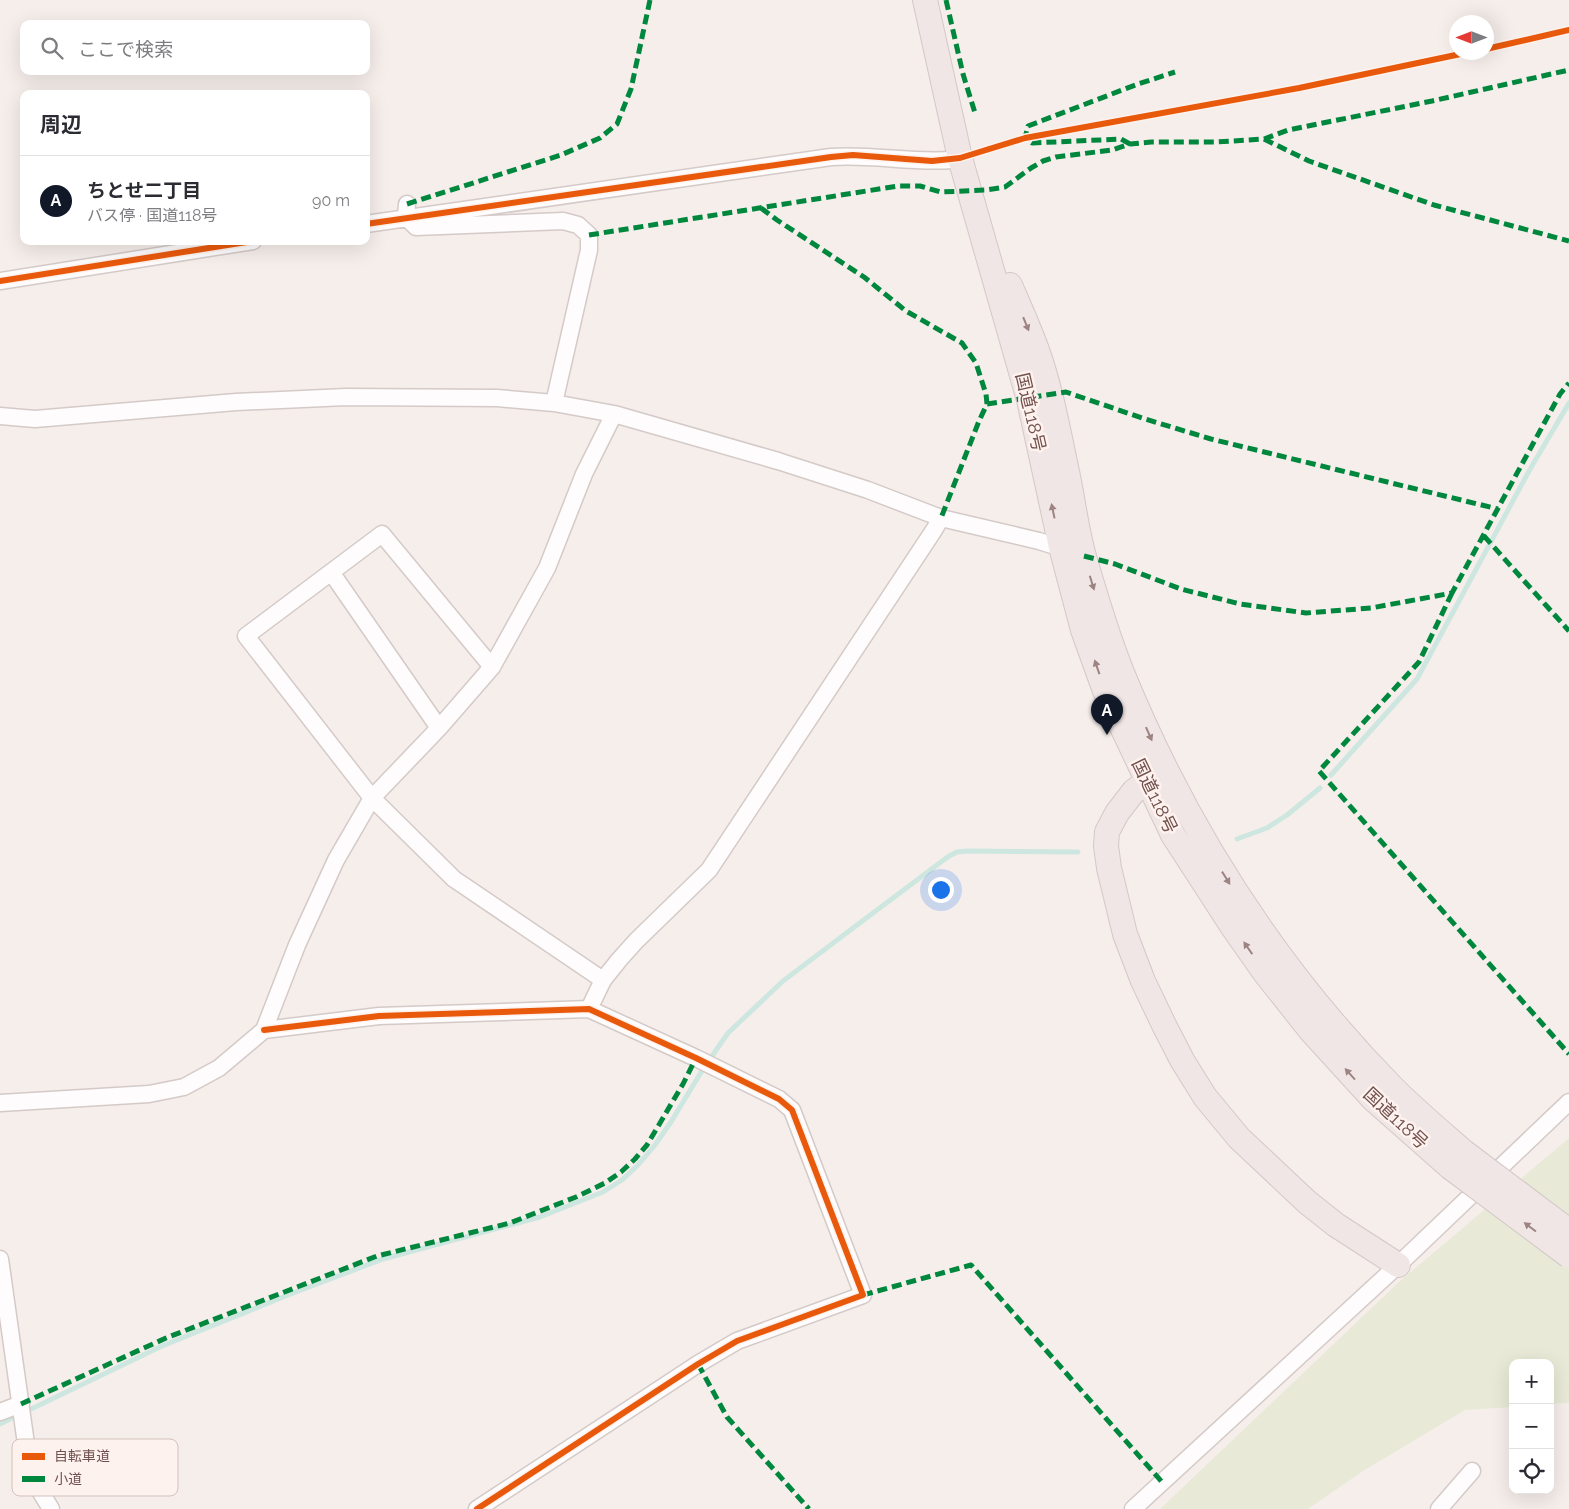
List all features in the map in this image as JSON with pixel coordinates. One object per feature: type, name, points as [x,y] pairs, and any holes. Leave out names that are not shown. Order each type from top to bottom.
[{"type":"highway","name":"国道118号","points":[[925,0],[971,199],[1029,400],[1061,547],[1083,630],[1105,691],[1157,777]]},
{"type":"highway","name":"国道118号","points":[[971,199],[1038,351],[1066,466],[1084,556],[1102,617],[1157,777],[1173,835],[1232,926],[1266,973],[1311,1031],[1373,1099],[1457,1159],[1569,1231]]},
{"type":"highway","points":[[1157,777],[1134,791],[1116,813],[1107,832],[1106,846],[1124,934],[1143,981],[1182,1060],[1205,1097],[1239,1138],[1273,1171],[1336,1225],[1398,1265]]},
{"type":"highway","name":"国道118号","points":[[1457,1159],[1569,1256]]},
{"type":"street","points":[[370,223],[407,211],[831,157],[854,156],[932,161],[951,160]]},
{"type":"street","points":[[407,211],[416,227],[563,221],[578,225],[589,235],[589,250],[554,403]]},
{"type":"street","points":[[0,281],[228,245]]},
{"type":"street","points":[[0,416],[35,419],[236,402],[346,397],[497,398],[554,403],[614,414],[778,461],[868,490],[940,518],[1039,541],[1084,556]]},
{"type":"street","points":[[0,1103],[149,1094],[184,1087],[219,1068],[264,1030],[297,945],[336,860],[372,798],[439,728],[492,667],[547,568],[584,474],[614,414]]},
{"type":"street","points":[[589,1009],[603,980],[636,941],[709,870],[934,530],[940,518]]},
{"type":"street","points":[[492,667],[382,534],[246,636],[372,798],[454,879],[603,980]]},
{"type":"street","points":[[331,572],[439,728]]},
{"type":"street","points":[[264,1030],[378,1016],[589,1009],[779,1099],[792,1110],[863,1295],[737,1341],[698,1364],[477,1509]]},
{"type":"street","points":[[1133,1509],[1398,1265],[1569,1102]]},
{"type":"street","points":[[0,1258],[26,1439]]},
{"type":"street","points":[[0,1412],[22,1412]]},
{"type":"street","points":[[1439,1509],[1472,1471]]},
{"type":"street","points":[[43,1496],[51,1509]]},
{"type":"green space","points":[[1569,1138],[1569,1403],[1554,1404],[1554,1359],[1509,1359],[1509,1407],[1465,1410],[1363,1471],[1308,1509],[1160,1509],[1400,1281]]},
{"type":"waterway","points":[[1331,775],[1417,679],[1529,471],[1569,403]]},
{"type":"waterway","points":[[1237,839],[1267,828],[1287,815],[1320,788]]},
{"type":"waterway","points":[[0,1424],[162,1346],[288,1295],[383,1259],[540,1217],[603,1192],[622,1180],[655,1145],[728,1033],[783,981],[949,856],[957,852],[967,851],[1078,852]]},
{"type":"marked path","points":[[407,204],[561,155],[600,138],[617,124],[631,89],[650,0]]},
{"type":"marked path","points":[[946,0],[963,74],[975,113]]},
{"type":"marked path","points":[[589,235],[898,186],[920,186],[941,192],[986,190],[1005,187],[1031,168],[1043,161],[1056,157],[1112,150],[1130,144],[1151,142],[1216,142],[1264,139],[1288,130],[1432,101],[1569,70]]},
{"type":"marked path","points":[[1130,144],[1121,139],[1032,143],[1025,138],[1028,126],[1175,72]]},
{"type":"marked path","points":[[1264,139],[1309,161],[1434,205],[1569,241]]},
{"type":"marked path","points":[[761,208],[864,277],[906,311],[962,343],[976,363],[986,394],[987,404],[941,518]]},
{"type":"marked path","points":[[1084,556],[1115,564],[1181,589],[1240,604],[1306,613],[1371,608],[1452,593],[1560,394],[1569,383]]},
{"type":"marked path","points":[[987,404],[1066,392],[1211,439],[1498,509]]},
{"type":"marked path","points":[[1484,536],[1569,631]]},
{"type":"marked path","points":[[1452,593],[1419,662],[1319,771],[1569,1054]]},
{"type":"marked path","points":[[21,1404],[166,1338],[377,1256],[510,1223],[576,1197],[605,1183],[621,1172],[647,1145],[696,1058]]},
{"type":"marked path","points":[[863,1295],[971,1265],[1162,1482]]},
{"type":"marked path","points":[[698,1364],[727,1417],[809,1509]]},
{"type":"cycle path","points":[[1494,47],[1569,30]]},
{"type":"cycle path","points":[[370,223],[831,157],[853,155],[932,161],[960,158],[1025,138],[1299,88],[1449,56]]},
{"type":"cycle path","points":[[0,281],[228,245]]},
{"type":"cycle path","points":[[264,1030],[379,1016],[589,1009],[696,1058],[779,1099],[792,1110],[863,1295],[737,1341],[698,1364],[477,1509]]},
{"type":"place","name":"ちとせ二丁目","points":[[1107,735]]}]
